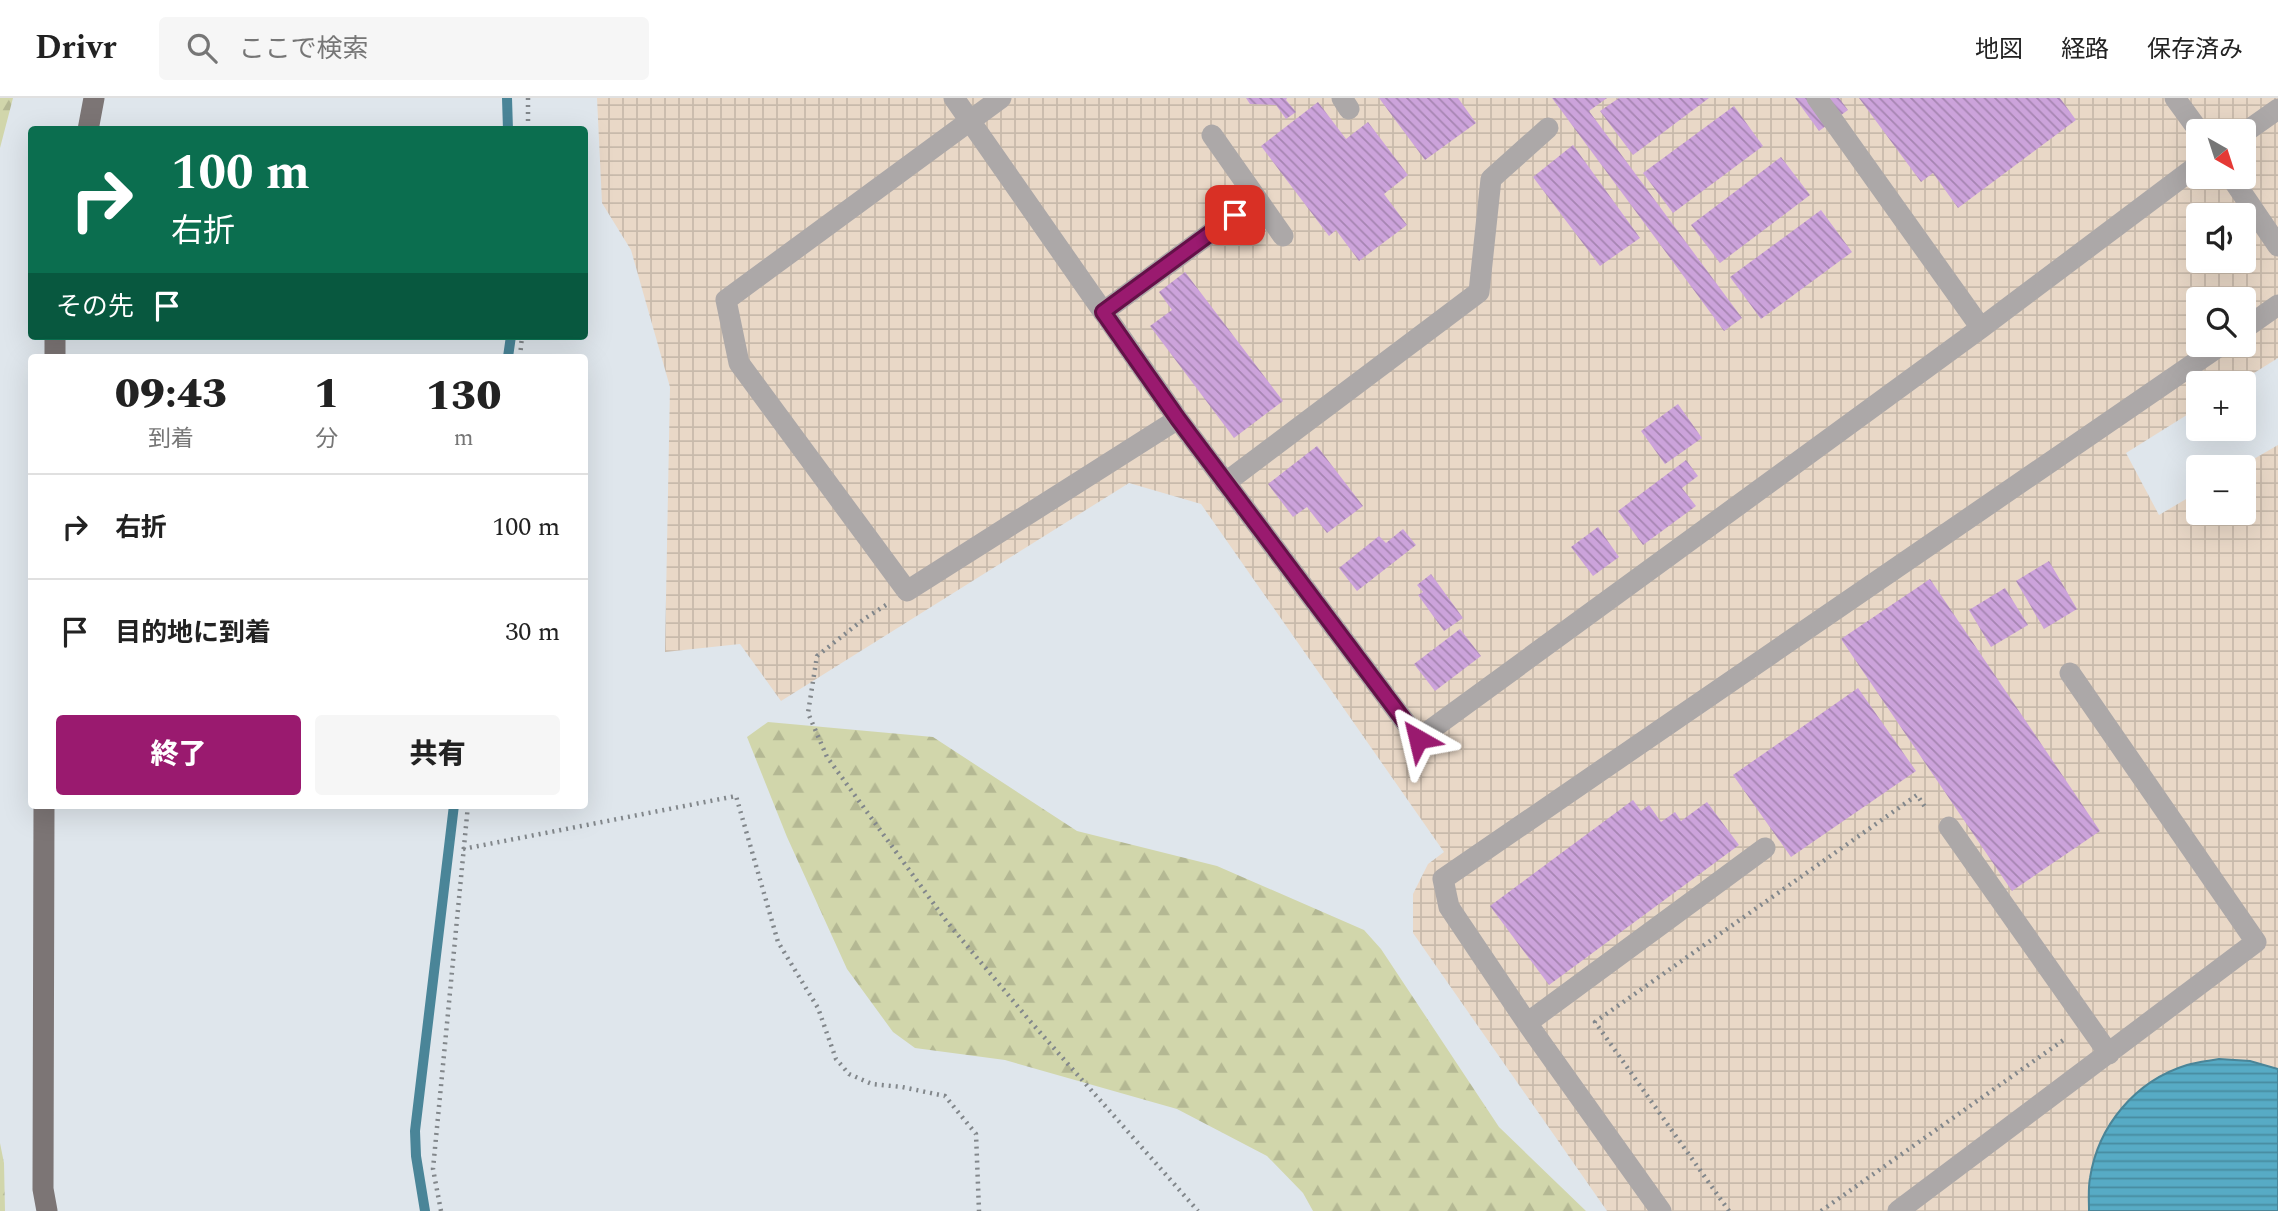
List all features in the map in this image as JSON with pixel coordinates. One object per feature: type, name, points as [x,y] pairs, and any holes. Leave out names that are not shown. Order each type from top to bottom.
[{"type":"main road","points":[[89,126],[94,98]]},
{"type":"main road","points":[[44,809],[43,1189],[47,1211]]},
{"type":"lane","points":[[954,98],[1178,419],[1418,739],[1981,328],[2186,174]]},
{"type":"lane","points":[[1001,98],[726,300],[738,363],[907,591],[1178,419]]},
{"type":"lane","points":[[1817,98],[1981,328]]},
{"type":"lane","points":[[2175,98],[2190,119]]},
{"type":"lane","points":[[2256,125],[2278,109]]},
{"type":"lane","points":[[1225,483],[1479,292],[1490,179],[1548,128]]},
{"type":"lane","points":[[1212,135],[1283,236]]},
{"type":"lane","points":[[2239,189],[2278,246]]},
{"type":"lane","points":[[1103,312],[1257,199]]},
{"type":"lane","points":[[2256,321],[2278,305]]},
{"type":"lane","points":[[1661,1211],[1527,1023],[1449,907],[1443,879],[2204,357]]},
{"type":"lane","points":[[1898,1211],[2256,942],[2070,673]]},
{"type":"lane","points":[[1941,822],[2109,1054]]},
{"type":"lane","points":[[1527,1023],[1765,848]]},
{"type":"path","points":[[528,98],[528,126]]},
{"type":"path","points":[[907,591],[864,619],[817,656],[808,713],[827,757],[947,922],[1030,1021],[1198,1211]]},
{"type":"path","points":[[1729,1211],[1595,1022],[1917,795],[1941,822]]},
{"type":"path","points":[[463,849],[736,796],[778,942],[818,1008],[836,1059],[849,1074],[872,1084],[945,1096],[976,1134],[979,1211]]},
{"type":"path","points":[[441,1211],[433,1169],[468,809]]},
{"type":"path","points":[[1821,1211],[2070,1035]]},
{"type":"shaded area","points":[[597,98],[2278,98],[2278,358],[2256,372],[2186,371],[2186,416],[2126,453],[2159,515],[2186,499],[2186,525],[2256,525],[2256,458],[2278,445],[2278,1211],[1607,1211],[1413,933],[1413,894],[1428,864],[1444,852],[1201,504],[1129,483],[781,701],[740,644],[665,652],[670,387],[631,250],[602,203]]},
{"type":"green space","points":[[0,98],[13,98],[0,148]]},
{"type":"green space","points":[[768,722],[933,737],[1077,831],[1217,866],[1364,930],[1381,949],[1499,1127],[1586,1211],[1313,1211],[1303,1193],[1267,1156],[1177,1109],[1005,1060],[915,1048],[893,1032],[847,969],[787,837],[747,737]]},
{"type":"green space","points":[[0,1143],[4,1163],[5,1211],[0,1211]]},
{"type":"water","points":[[2219,1059],[2250,1061],[2278,1069],[2278,1211],[2089,1211],[2089,1182],[2094,1159],[2110,1124],[2122,1108],[2151,1082],[2168,1072]]},
{"type":"building","points":[[1246,98],[1287,98],[1296,112],[1286,119],[1276,105],[1250,104]]},
{"type":"building","points":[[1379,98],[1458,98],[1476,123],[1425,160]]},
{"type":"building","points":[[1552,98],[1607,98],[1589,111],[1742,318],[1724,331]]},
{"type":"building","points":[[1619,98],[1709,98],[1633,155],[1600,111]]},
{"type":"building","points":[[1795,98],[1839,98],[1848,110],[1819,131]]},
{"type":"building","points":[[1859,98],[2060,98],[2076,120],[1958,208],[1933,173],[1921,182]]},
{"type":"building","points":[[1318,102],[1346,139],[1368,122],[1408,175],[1384,194],[1407,225],[1359,261],[1336,230],[1329,236],[1261,146]]},
{"type":"building","points":[[1734,106],[1763,146],[1673,213],[1643,173]]},
{"type":"building","points":[[1573,145],[1640,238],[1600,266],[1533,177]]},
{"type":"building","points":[[1781,157],[1810,195],[1720,263],[1691,225]]},
{"type":"building","points":[[1821,210],[1852,252],[1761,319],[1730,277]]},
{"type":"building","points":[[1185,272],[1283,401],[1234,438],[1150,326],[1172,310],[1159,292]]},
{"type":"building","points":[[1678,404],[1702,438],[1665,464],[1641,431]]},
{"type":"building","points":[[1317,446],[1363,506],[1327,533],[1307,507],[1293,517],[1268,484]]},
{"type":"building","points":[[1686,460],[1698,476],[1682,488],[1696,506],[1643,545],[1618,511]]},
{"type":"building","points":[[1598,527],[1619,557],[1593,576],[1571,547]]},
{"type":"building","points":[[1403,529],[1416,545],[1357,591],[1339,568],[1379,536],[1386,543]]},
{"type":"building","points":[[2049,561],[2077,609],[2044,629],[2016,581]]},
{"type":"building","points":[[1431,574],[1463,618],[1444,631],[1418,595],[1423,592],[1417,585]]},
{"type":"building","points":[[1930,579],[2100,831],[2012,891],[1841,639]]},
{"type":"building","points":[[2005,588],[2028,625],[1991,647],[1969,610]]},
{"type":"building","points":[[1460,629],[1481,656],[1435,691],[1414,664]]},
{"type":"building","points":[[1858,688],[1916,771],[1791,857],[1733,775]]},
{"type":"building","points":[[1633,800],[1641,811],[1649,805],[1661,822],[1675,812],[1681,821],[1707,802],[1739,845],[1549,985],[1490,906]]},
{"type":"waterway","points":[[507,98],[508,126]]},
{"type":"waterway","points":[[508,354],[510,340]]},
{"type":"waterway","points":[[425,1211],[416,1156],[415,1131],[454,809]]},
{"type":"route","points":[[1235,215],[1103,312],[1178,419],[1418,739]]}]
